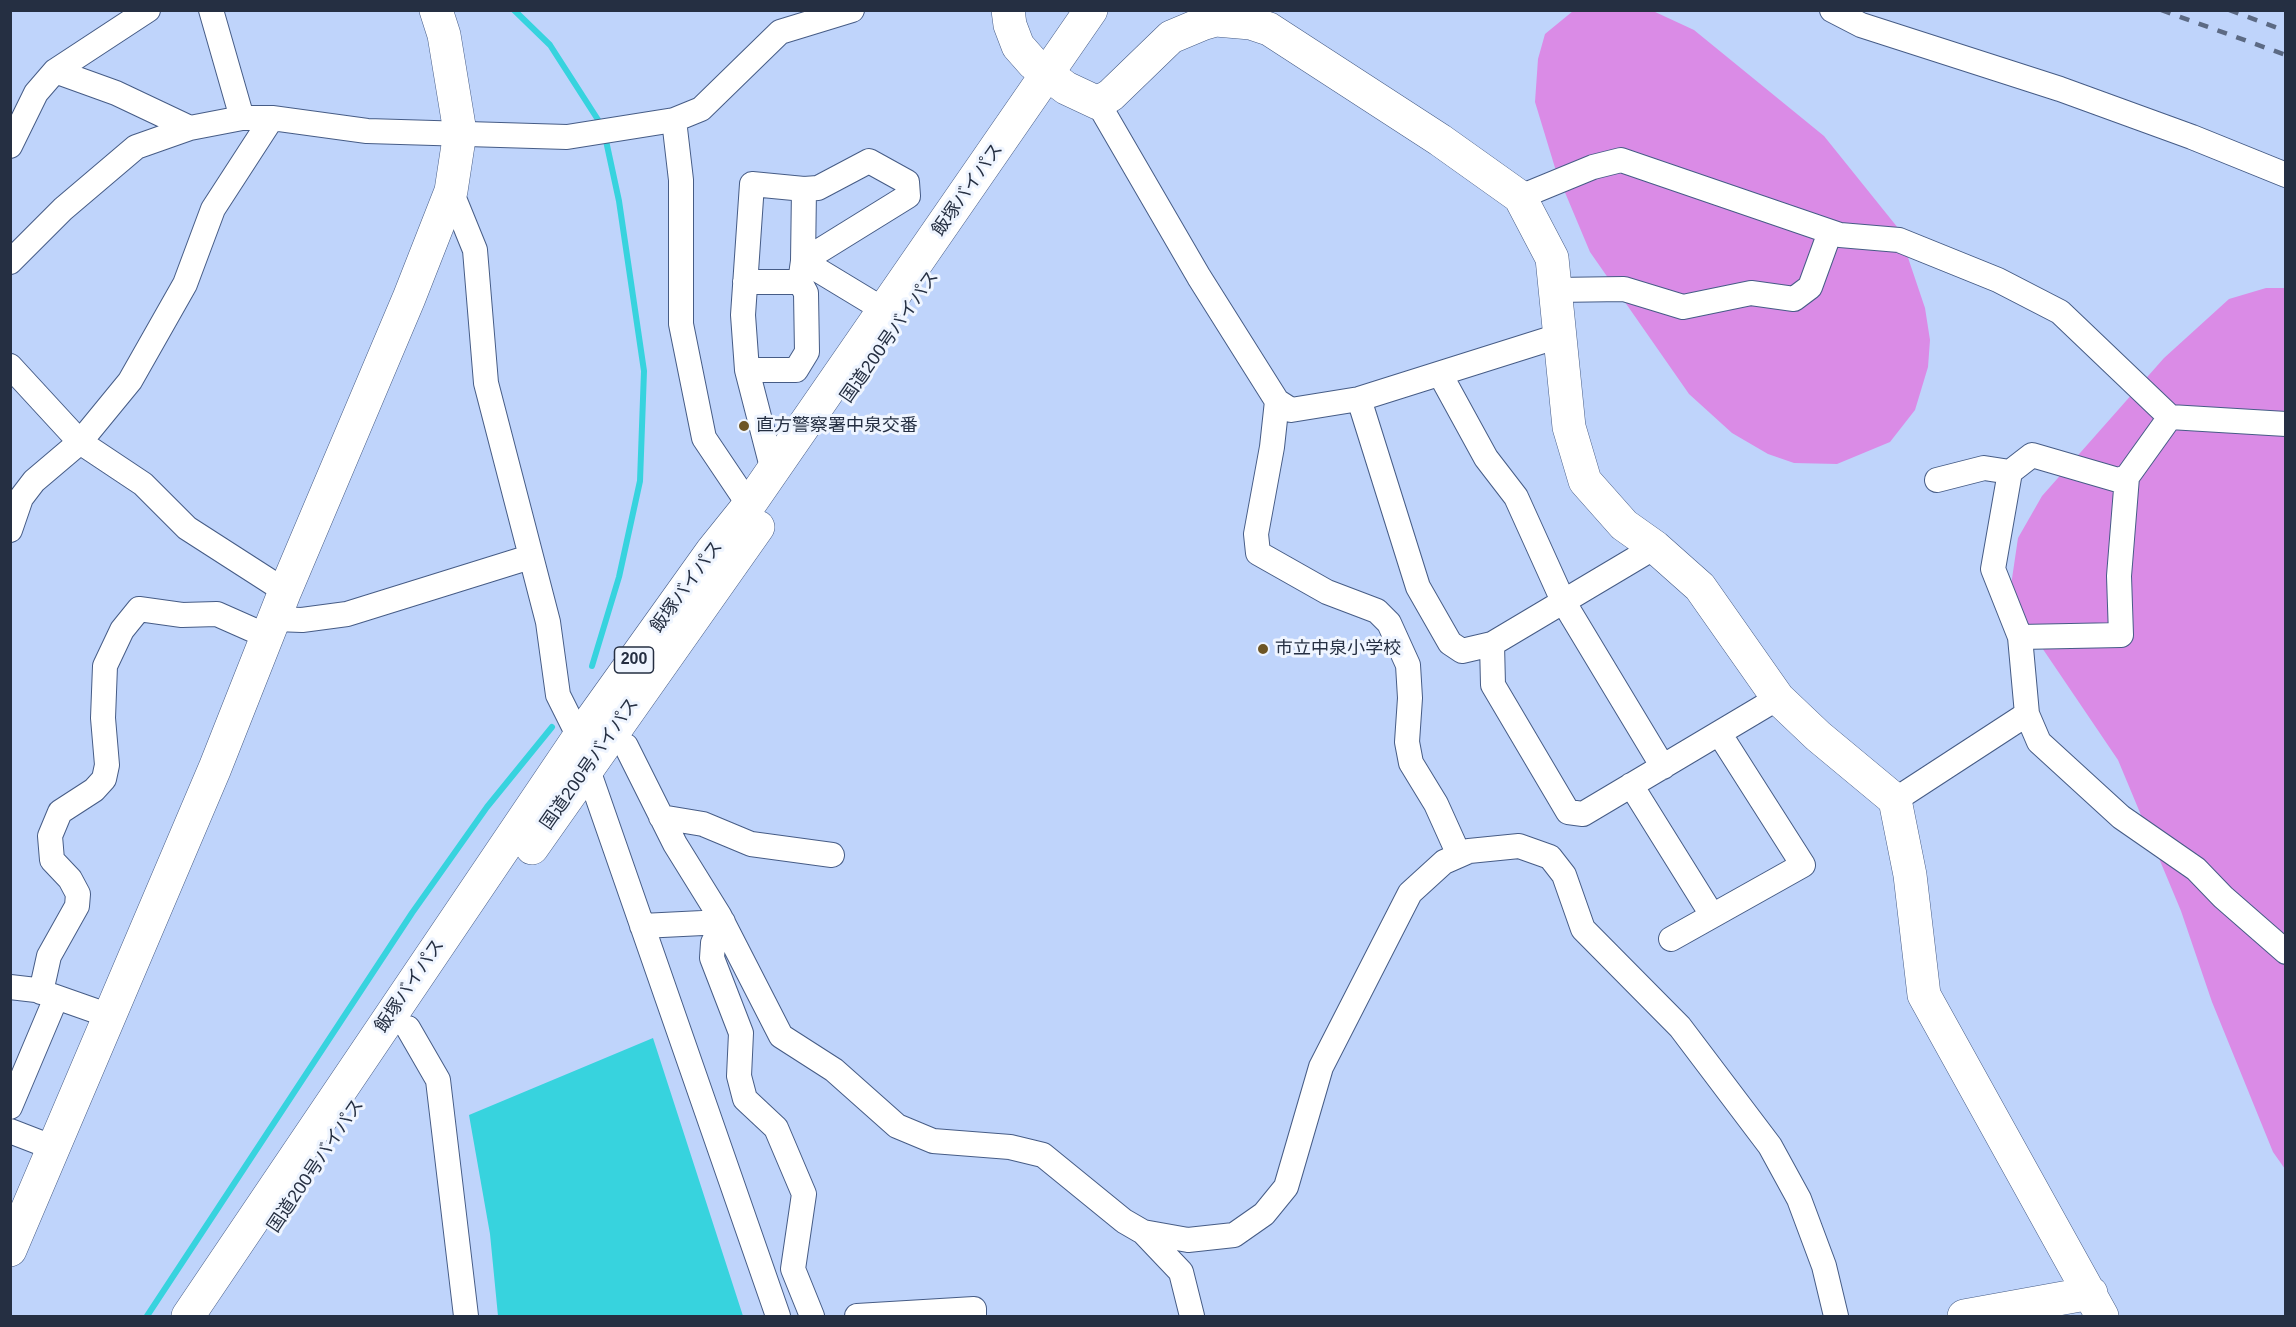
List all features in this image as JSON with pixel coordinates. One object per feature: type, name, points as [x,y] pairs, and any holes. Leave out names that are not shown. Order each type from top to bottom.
[{"type":"main road","points":[[14,1234],[54,1148],[110,1016],[369,395],[451,190],[460,132],[444,35],[436,10]]},
{"type":"main road","points":[[1008,10],[1010,25],[1018,46],[1057,82],[1098,103],[1111,95],[1170,37],[1213,15],[1269,29],[1440,140],[1520,197],[1552,258],[1562,335],[1569,427],[1585,481],[1624,525],[1655,547],[1700,587],[1778,698],[1818,736],[1895,800],[1910,875],[1924,995],[2097,1305],[1964,1317]]},
{"type":"main road","name":"飯塚バイパス","points":[[188,1317],[583,752],[712,551],[749,506],[884,310],[1057,82],[1091,10]]},
{"type":"main road","name":"国道200号バイパス","points":[[216,1317],[408,1028],[583,752],[1057,82],[1116,10]]},
{"type":"street","points":[[211,10],[242,118]]},
{"type":"street","points":[[10,262],[63,208],[136,147],[190,128],[242,118],[272,118],[367,131],[567,137],[674,120],[701,109],[780,32],[852,10]]},
{"type":"street","points":[[1832,10],[1864,18],[2071,93],[2192,137],[2286,175]]},
{"type":"street","points":[[10,146],[36,93],[55,71],[135,14]]},
{"type":"street","points":[[55,71],[116,93],[190,128]]},
{"type":"street","points":[[1098,103],[1199,277],[1277,401],[1291,410],[1359,399],[1562,335]]},
{"type":"street","points":[[10,530],[21,498],[34,481],[80,442],[130,381],[185,284],[213,209],[272,118]]},
{"type":"street","points":[[674,120],[681,180],[681,324],[704,438],[749,506]]},
{"type":"street","points":[[1520,197],[1593,167],[1621,160],[1830,232],[1899,240],[1998,280],[2060,312],[2170,417],[2286,424]]},
{"type":"street","points":[[745,282],[802,272],[908,196],[906,182],[869,161],[818,188],[804,189],[752,184],[745,282],[743,315],[747,370],[773,471]]},
{"type":"street","points":[[747,370],[796,370],[807,352],[806,294],[802,272],[804,189]]},
{"type":"street","points":[[451,190],[475,250],[486,383],[548,622],[558,695],[583,752],[778,1317]]},
{"type":"street","points":[[1555,290],[1624,289],[1683,307],[1751,293],[1794,299],[1810,287],[1830,232]]},
{"type":"street","points":[[802,272],[884,310]]},
{"type":"street","points":[[10,366],[80,442],[143,484],[276,616]]},
{"type":"street","points":[[1440,374],[1486,458],[1516,497],[1563,601],[1663,767]]},
{"type":"street","points":[[1359,399],[1418,587],[1450,643],[1462,651],[1492,644],[1655,547]]},
{"type":"street","points":[[1277,401],[1272,447],[1256,534],[1258,553],[1327,592],[1377,611],[1389,623],[1408,664],[1410,698],[1407,742],[1411,763],[1436,804],[1459,855]]},
{"type":"street","points":[[2020,637],[2121,635],[2119,576],[2127,477],[2170,417]]},
{"type":"street","points":[[1937,480],[1984,468],[2010,471],[2032,455],[2096,475],[2118,480],[2127,477]]},
{"type":"street","points":[[2010,471],[1993,569],[2020,637],[2026,714],[2039,742],[2121,817],[2196,868],[2238,911],[2286,952]]},
{"type":"street","points":[[10,1107],[48,995],[49,956],[77,906],[78,894],[70,879],[52,860],[50,836],[60,812],[94,790],[104,778],[107,765],[103,718],[105,666],[122,630],[139,609],[182,615],[276,616],[302,620],[347,614],[530,557]]},
{"type":"street","points":[[1492,644],[1493,685],[1568,812],[1583,814],[1778,698]]},
{"type":"street","points":[[1895,800],[2026,714]]},
{"type":"street","points":[[1671,939],[1803,865],[1719,733]]},
{"type":"street","points":[[626,746],[662,817],[723,922],[781,1036],[834,1070],[897,1126],[933,1141],[1010,1147],[1043,1155],[1125,1221],[1143,1232],[1181,1272],[1192,1317]]},
{"type":"street","points":[[1631,785],[1712,915]]},
{"type":"street","points":[[662,817],[703,824],[751,844],[832,855]]},
{"type":"street","points":[[1143,1232],[1188,1240],[1234,1235],[1264,1214],[1286,1187],[1321,1067],[1410,893],[1444,862],[1459,855],[1492,847],[1519,846],[1550,857],[1564,875],[1583,929],[1680,1027],[1770,1146],[1799,1199],[1824,1266],[1836,1317]]},
{"type":"street","points":[[642,926],[723,922]]},
{"type":"street","points":[[723,922],[713,943],[712,958],[741,1033],[739,1076],[745,1099],[776,1128],[804,1194],[793,1269],[812,1317]]},
{"type":"street","points":[[10,987],[48,995],[110,1016]]},
{"type":"street","points":[[408,1028],[438,1080],[466,1317]]},
{"type":"street","points":[[10,1131],[54,1148]]},
{"type":"street","points":[[857,1317],[974,1309],[974,1317]]},
{"type":"shaded area","points":[[1573,11],[1653,11],[1694,30],[1824,136],[1898,228],[1925,308],[1930,340],[1928,367],[1915,410],[1890,442],[1837,464],[1794,463],[1768,454],[1732,433],[1689,394],[1590,252],[1556,171],[1535,102],[1538,59],[1545,34]]},
{"type":"shaded area","points":[[2266,288],[2285,288],[2285,1169],[2273,1152],[2212,1002],[2181,911],[2118,760],[2009,599],[2018,538],[2042,496],[2164,358],[2229,299]]},
{"type":"shaded area","points":[[653,1038],[743,1316],[498,1316],[490,1234],[469,1115]]},
{"type":"waterway","points":[[514,10],[550,45],[602,126]]},
{"type":"waterway","points":[[592,666],[619,577],[640,481],[644,371],[619,201],[605,136]]},
{"type":"waterway","points":[[147,1316],[412,913],[487,807],[552,727]]},
{"type":"railway","points":[[2161,10],[2286,55]]},
{"type":"railway","points":[[2229,10],[2286,31]]},
{"type":"place","name":"直方警察署中泉交番","points":[[744,426]]},
{"type":"place","name":"市立中泉小学校","points":[[1263,649]]}]
